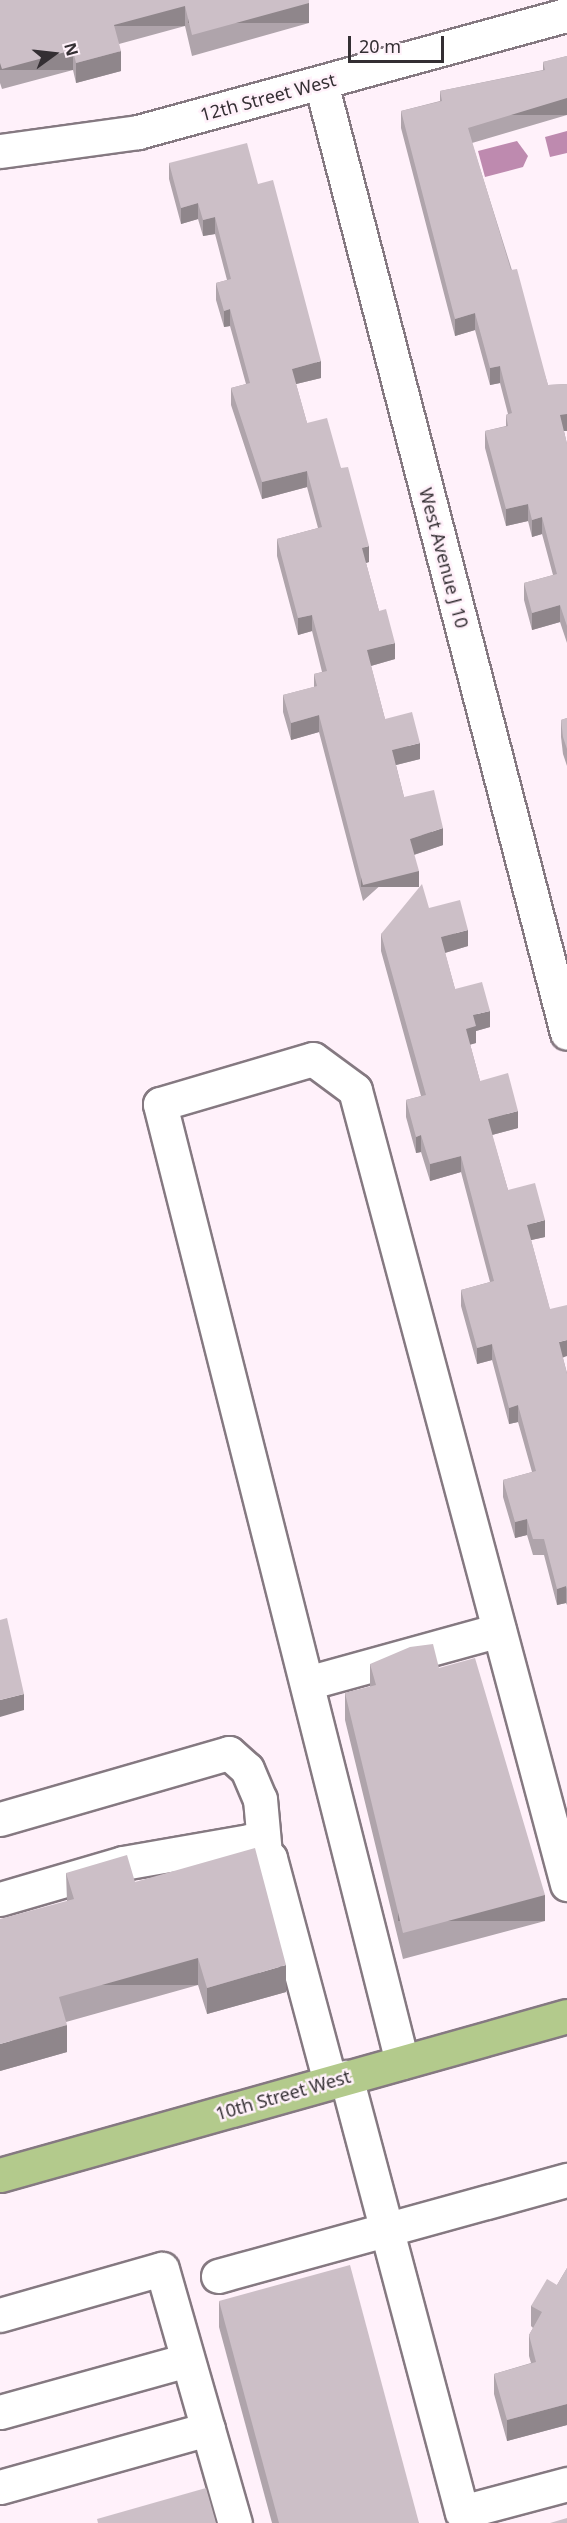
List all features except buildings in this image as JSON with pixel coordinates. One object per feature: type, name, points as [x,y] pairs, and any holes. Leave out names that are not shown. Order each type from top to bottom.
[{"type":"main road","name":"10th Street West","points":[[0,2175],[567,2016]]},
{"type":"street","name":"12th Street West","points":[[0,151],[138,132],[567,15]]},
{"type":"street","name":"West Avenue J 10","points":[[321,83],[567,1033]]},
{"type":"street","points":[[402,2062],[160,1104],[313,1059],[355,1090],[567,1884]]},
{"type":"street","points":[[307,1683],[499,1630]]},
{"type":"street","points":[[0,1819],[230,1753],[248,1769],[260,1799],[265,1854],[279,1885],[338,2080],[388,2229],[462,2512],[567,2484]]},
{"type":"street","points":[[0,1899],[230,1840],[249,1841],[265,1854]]},
{"type":"street","points":[[218,2276],[567,2180]]},
{"type":"street","points":[[0,2315],[162,2269],[235,2523]]},
{"type":"street","points":[[0,2412],[187,2360]]},
{"type":"street","points":[[0,2487],[208,2429]]},
{"type":"shaded area","points":[[567,131],[567,153],[550,157],[545,137]]},
{"type":"shaded area","points":[[517,141],[528,156],[523,167],[485,177],[478,151]]}]
